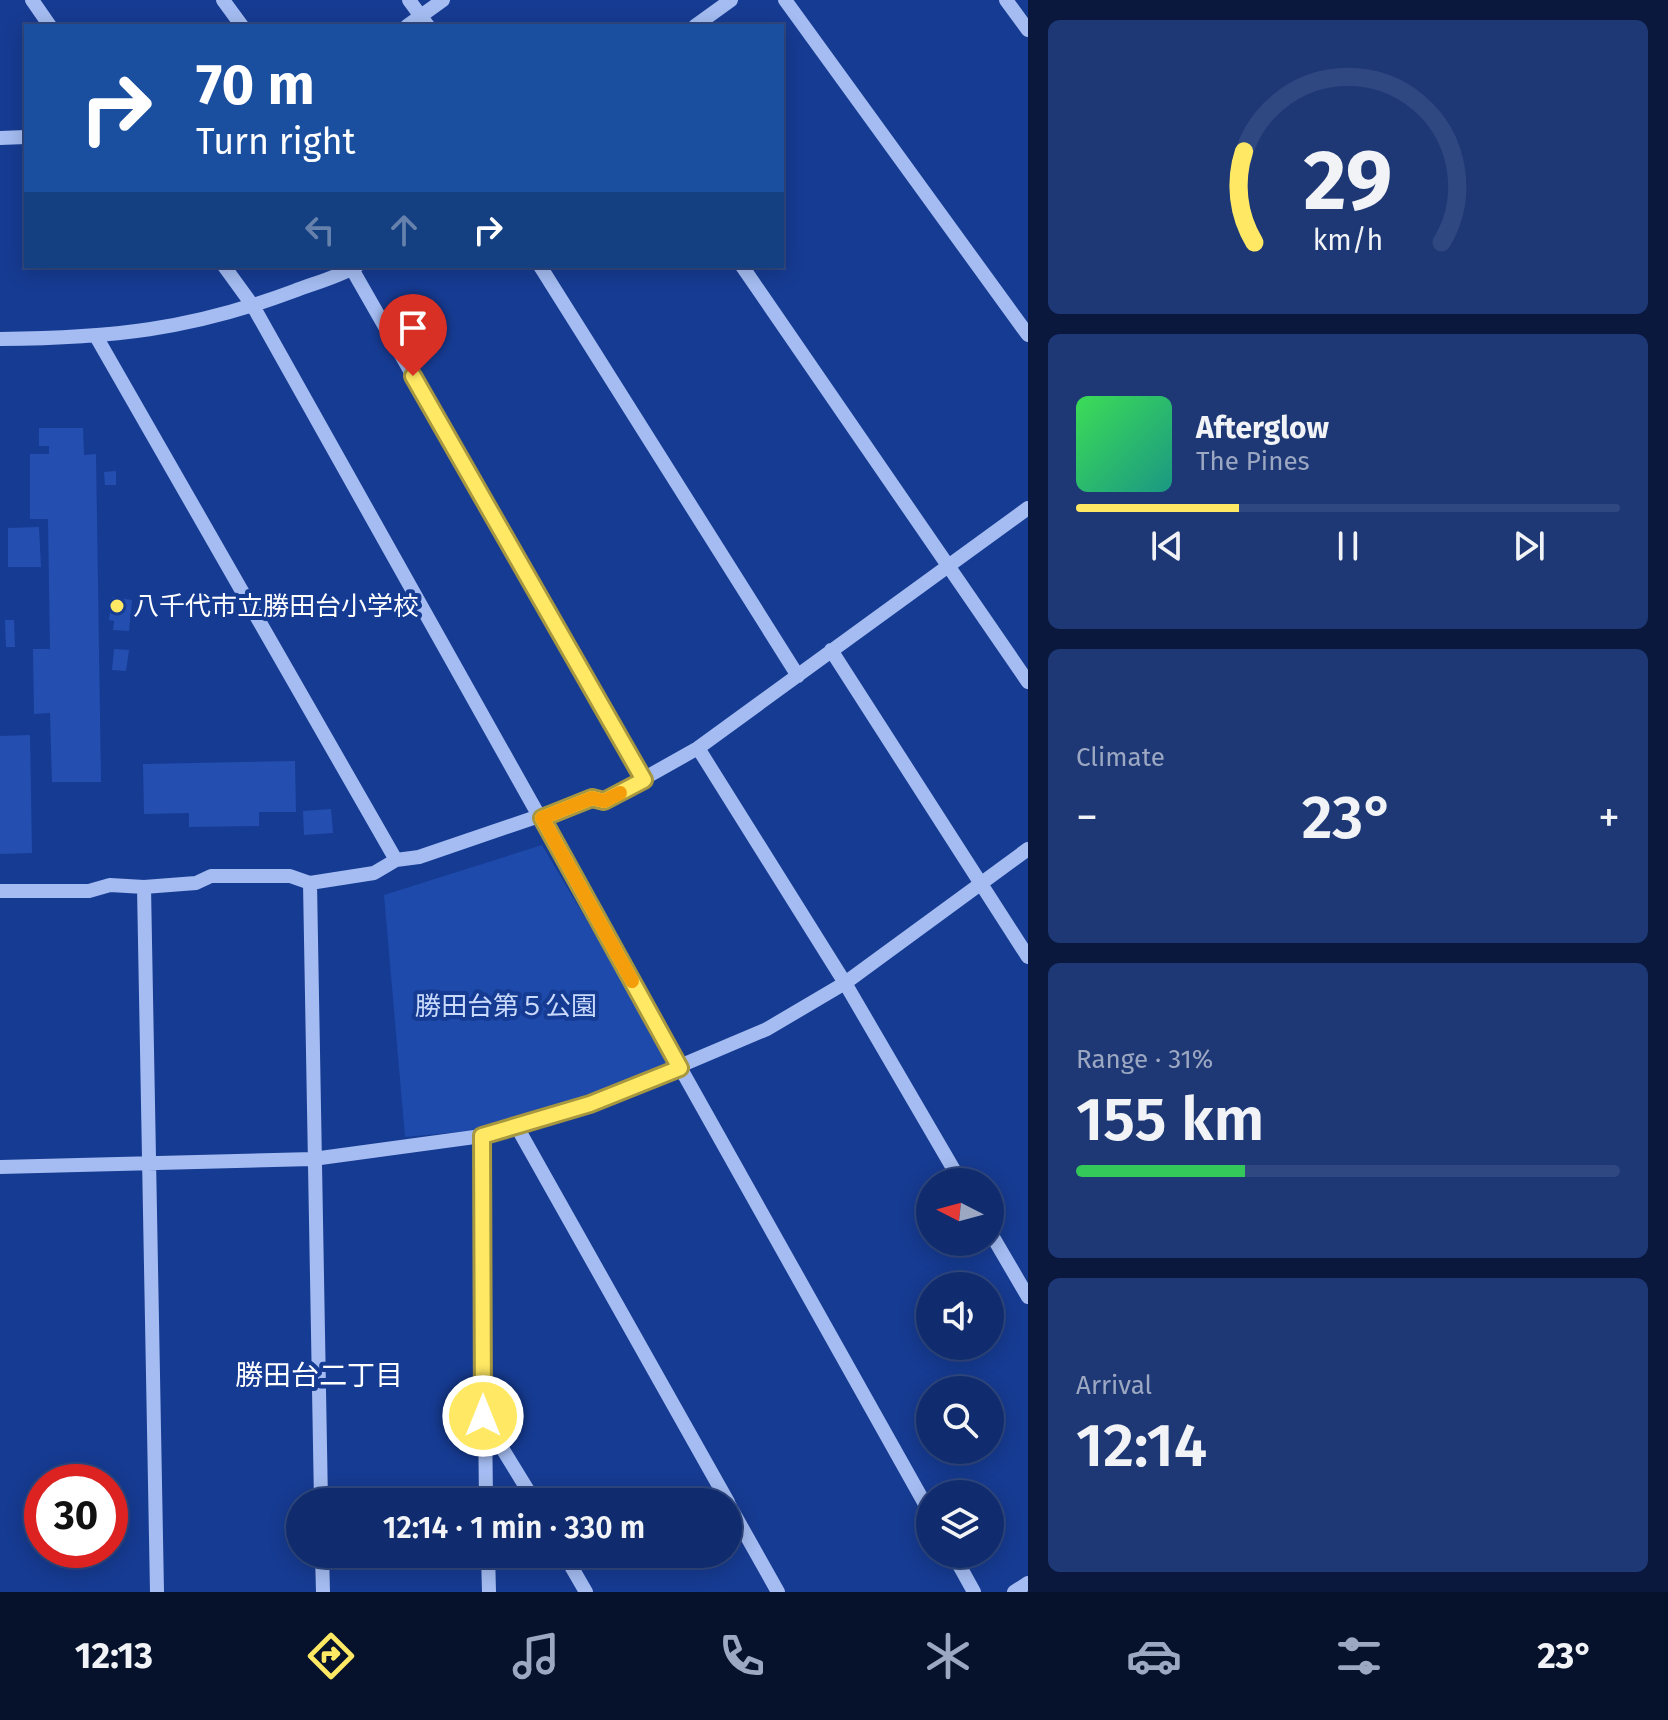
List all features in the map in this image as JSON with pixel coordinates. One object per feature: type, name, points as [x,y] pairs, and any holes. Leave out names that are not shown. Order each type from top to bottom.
[{"type":"street","points":[[32,0],[49,24]]},
{"type":"street","points":[[223,0],[241,24]]},
{"type":"street","points":[[409,0],[424,21],[443,0]]},
{"type":"street","points":[[698,24],[731,0]]},
{"type":"street","points":[[785,0],[1028,335]]},
{"type":"street","points":[[1006,0],[1028,30]]},
{"type":"street","points":[[0,138],[24,137]]},
{"type":"street","points":[[225,268],[253,306],[916,1488]]},
{"type":"street","points":[[0,339],[97,338],[196,323],[253,306],[354,268],[644,780]]},
{"type":"street","points":[[541,268],[798,676]]},
{"type":"street","points":[[743,268],[1028,682]]},
{"type":"street","points":[[97,338],[396,860]]},
{"type":"street","points":[[0,891],[89,891],[110,885],[144,887],[196,883],[211,876],[290,876],[310,883],[374,873],[396,860],[419,857],[542,818],[592,798],[604,801],[698,748],[1028,508]]},
{"type":"street","points":[[831,650],[1028,957]]},
{"type":"street","points":[[698,748],[845,983],[953,1168]]},
{"type":"street","points":[[0,1167],[313,1159],[482,1136],[517,1127],[680,1068],[767,1029],[845,983],[1028,849]]},
{"type":"street","points":[[310,883],[321,1488]]},
{"type":"street","points":[[144,887],[157,1592]]},
{"type":"street","points":[[517,1127],[720,1488]]},
{"type":"street","points":[[482,1136],[486,1488]]},
{"type":"street","points":[[1004,1256],[1028,1297]]},
{"type":"street","points":[[483,1416],[527,1488]]},
{"type":"street","points":[[742,1527],[778,1592]]},
{"type":"street","points":[[322,1568],[323,1592]]},
{"type":"street","points":[[488,1568],[489,1592]]},
{"type":"street","points":[[572,1568],[586,1592]]},
{"type":"street","points":[[961,1568],[974,1592]]},
{"type":"street","points":[[1014,1592],[1028,1583]]},
{"type":"green space","name":"勝田台第５公園","points":[[542,845],[672,1064],[515,1122],[479,1130],[405,1137],[384,895]]},
{"type":"building","points":[[39,428],[83,428],[84,455],[96,454],[101,782],[52,782],[50,713],[34,714],[33,649],[50,649],[48,519],[30,519],[30,454],[49,454],[49,446],[39,446]]},
{"type":"building","points":[[116,471],[116,485],[105,485],[104,472]]},
{"type":"building","points":[[39,527],[41,567],[8,567],[8,528]]},
{"type":"building","points":[[112,597],[132,600],[129,631],[113,630],[114,621],[109,620]]},
{"type":"building","points":[[5,620],[14,620],[15,647],[6,647]]},
{"type":"building","points":[[114,649],[129,650],[126,671],[112,670]]},
{"type":"building","points":[[30,735],[32,853],[0,854],[0,736]]},
{"type":"building","points":[[295,761],[296,812],[259,812],[259,826],[189,827],[189,813],[144,814],[143,764]]},
{"type":"building","points":[[331,809],[333,833],[304,835],[303,811]]},
{"type":"slow traffic","points":[[620,793],[604,801],[592,798],[542,818],[632,981]]},
{"type":"place","name":"八千代市立勝田台小学校","points":[[117,606]]},
{"type":"district","name":"勝田台二丁目","points":[[319,1375]]},
{"type":"route","points":[[413,376],[644,780],[604,801],[592,798],[542,818],[680,1068],[590,1104],[482,1136],[483,1416]]}]
